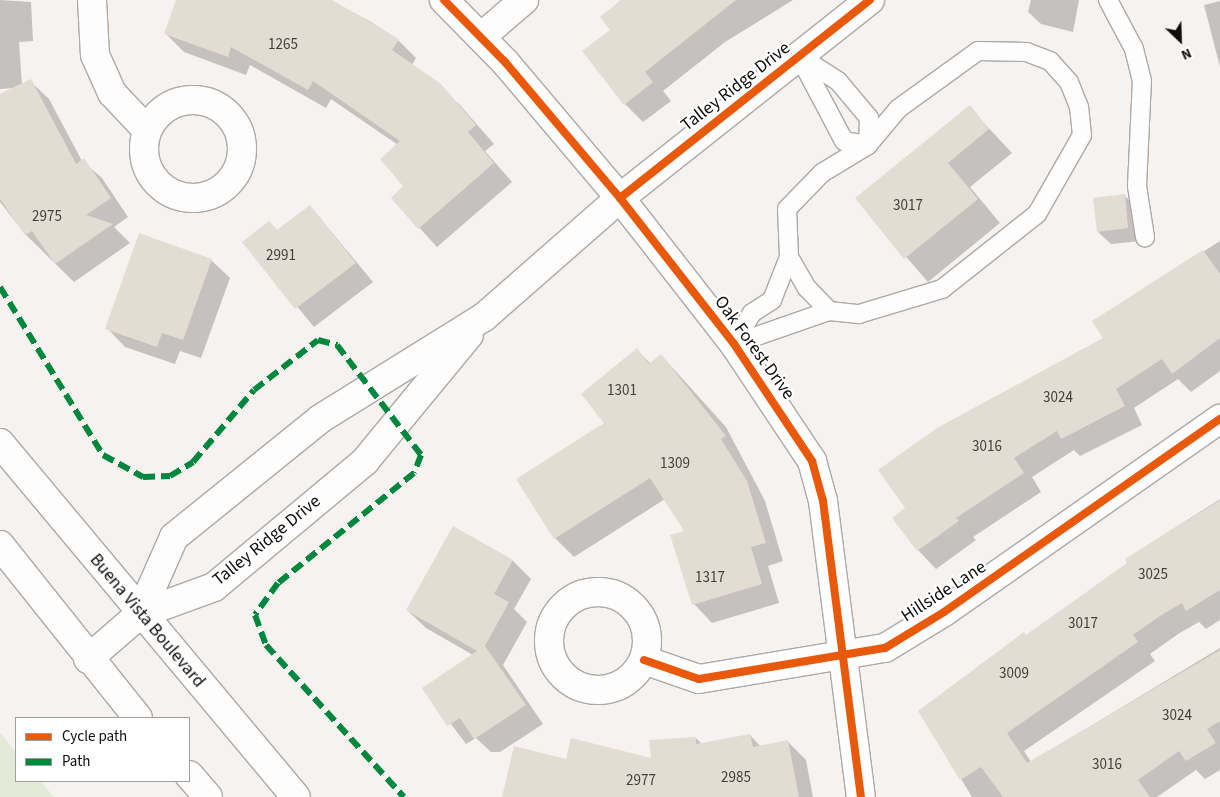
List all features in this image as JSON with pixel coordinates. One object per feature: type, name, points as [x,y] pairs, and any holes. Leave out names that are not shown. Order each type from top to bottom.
[{"type":"street","points":[[92,0],[95,55],[112,93],[146,130]]},
{"type":"street","name":"Oak Forest Drive","points":[[444,0],[481,37],[620,198],[734,344],[812,460],[823,500],[861,797]]},
{"type":"street","points":[[481,37],[524,0]]},
{"type":"street","name":"Talley Ridge Drive","points":[[140,614],[214,587],[365,461],[484,317],[620,198],[870,0]]},
{"type":"street","name":"Talley Ridge Drive","points":[[140,614],[174,537],[320,419],[484,317]]},
{"type":"street","name":"Hillside Lane","points":[[644,660],[699,679],[884,648],[944,612],[1220,419]]},
{"type":"street","name":"Buena Vista Boulevard","points":[[0,443],[140,614],[296,797]]},
{"type":"street","points":[[0,545],[88,659],[137,717]]},
{"type":"street","points":[[88,659],[140,614]]},
{"type":"street","points":[[190,776],[208,797]]},
{"type":"lane","points":[[1108,0],[1134,49],[1142,80],[1137,186],[1145,237]]},
{"type":"lane","points":[[734,344],[829,311],[859,314],[942,289],[1037,214],[1082,135],[1079,107],[1069,82],[1050,61],[1027,52],[978,51],[898,109],[868,145],[822,173],[787,209],[790,257],[807,288],[829,311]]},
{"type":"lane","points":[[799,56],[838,81],[869,118],[868,145]]},
{"type":"lane","points":[[799,56],[844,140],[868,145]]},
{"type":"lane","points":[[734,344],[752,313],[772,300],[790,257]]},
{"type":"green space","points":[[0,733],[15,751],[15,782],[41,782],[54,797],[0,797]]},
{"type":"building","points":[[176,0],[332,0],[399,39],[392,50],[441,84],[476,125],[468,132],[494,163],[418,229],[391,198],[403,186],[380,159],[400,141],[313,81],[308,90],[231,47],[228,57],[164,34]]},
{"type":"building","points":[[621,0],[736,0],[645,72],[653,82],[624,105],[582,51],[610,30],[600,17]]},
{"type":"building","points":[[31,79],[76,164],[84,158],[111,198],[86,215],[113,224],[55,264],[32,231],[25,235],[0,199],[0,94]]},
{"type":"building","points":[[970,105],[989,129],[948,163],[978,199],[904,259],[855,198]]},
{"type":"building","points":[[1125,194],[1128,228],[1097,232],[1093,198]]},
{"type":"building","points":[[310,205],[356,263],[295,309],[242,242],[269,221],[277,230]]},
{"type":"building","points":[[139,233],[212,259],[183,340],[162,333],[157,347],[105,329]]},
{"type":"building","points":[[1203,250],[1220,274],[1220,338],[1172,374],[1162,359],[1116,389],[1125,406],[1061,439],[1057,431],[1014,458],[1024,473],[956,518],[959,521],[917,551],[892,518],[905,508],[878,470],[937,428],[1103,338],[1092,321]]},
{"type":"building","points":[[637,348],[649,364],[661,354],[726,436],[721,439],[747,481],[766,543],[751,547],[762,584],[692,605],[670,535],[684,531],[650,478],[554,539],[516,479],[604,423],[581,394]]},
{"type":"building","points":[[1220,500],[1220,590],[1186,611],[1182,603],[1160,616],[1133,635],[1138,642],[1007,733],[1027,763],[1220,650],[1220,721],[1207,729],[1216,743],[1186,761],[1179,751],[1138,780],[1150,797],[1003,797],[981,767],[960,780],[918,711],[1024,632],[1026,635],[1127,563],[1125,559]]},
{"type":"building","points":[[453,526],[513,560],[494,594],[509,602],[485,646],[526,705],[474,739],[460,718],[447,726],[422,688],[477,651],[406,610]]},
{"type":"building","points":[[750,734],[753,747],[788,740],[799,797],[502,797],[514,746],[566,759],[571,738],[651,758],[649,740],[696,737],[696,744]]},
{"type":"marked path","points":[[0,287],[103,455],[143,477],[170,476],[193,462],[254,390],[318,340],[337,345],[421,455],[414,473],[278,583],[255,615],[266,645],[404,797]]},
{"type":"cycle path","points":[[444,0],[505,62],[620,198],[734,344],[812,461],[823,501],[861,797]]},
{"type":"cycle path","points":[[620,198],[870,0]]},
{"type":"cycle path","points":[[644,660],[699,679],[885,648],[944,612],[1220,419]]}]
